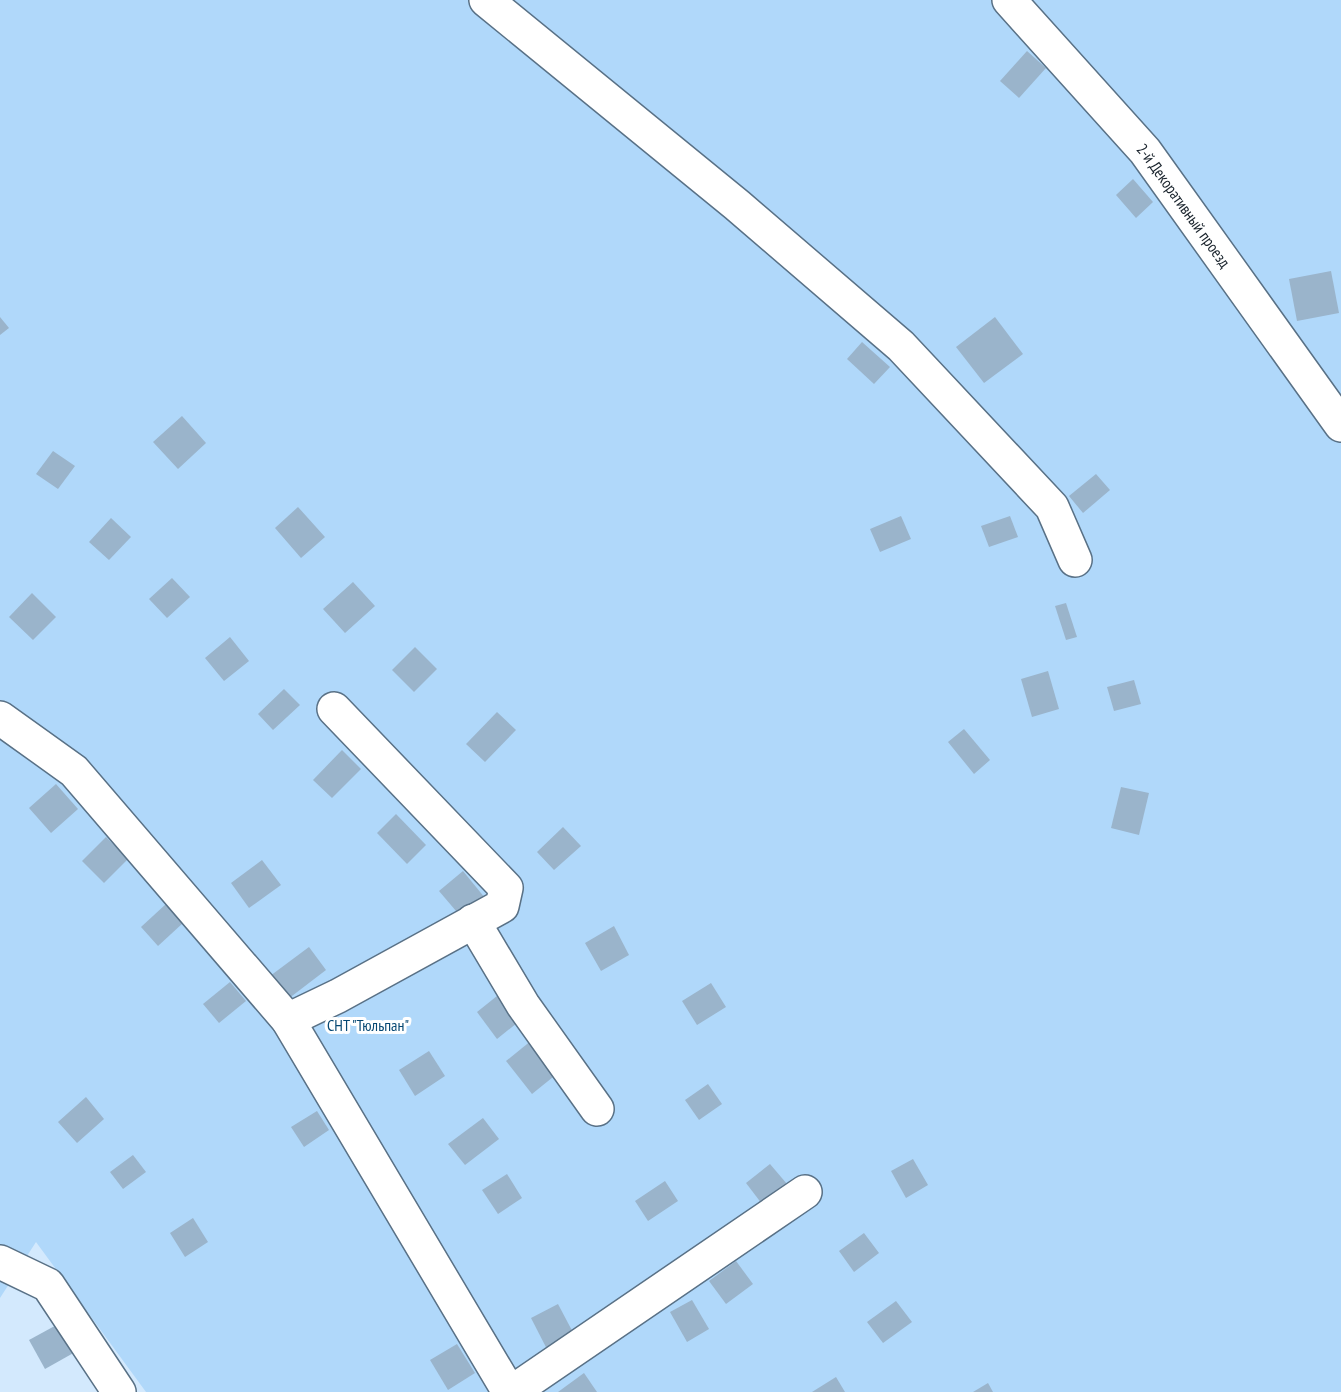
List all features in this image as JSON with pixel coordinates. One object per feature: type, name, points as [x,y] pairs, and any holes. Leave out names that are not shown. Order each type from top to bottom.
[{"type":"street","points":[[486,0],[737,205],[901,346],[1052,507],[1075,560]]},
{"type":"street","name":"2-й Декоративный проезд","points":[[1009,0],[1145,152],[1341,425]]},
{"type":"street","points":[[288,1020],[338,996],[502,906],[506,888],[334,709]]},
{"type":"street","points":[[0,718],[74,771],[288,1020],[510,1392],[805,1192]]},
{"type":"street","points":[[473,921],[523,1005],[597,1109]]},
{"type":"street","points":[[0,1262],[48,1285],[119,1392]]},
{"type":"green space","name":"СНТ \"Тюльпан\"","points":[[0,0],[1341,0],[1341,1392],[146,1392],[36,1242],[0,1298]]},
{"type":"building","points":[[1027,51],[1046,68],[1019,98],[1000,81]]},
{"type":"building","points":[[1133,179],[1153,202],[1136,218],[1116,195]]},
{"type":"building","points":[[1331,271],[1339,313],[1297,321],[1289,279]]},
{"type":"building","points":[[0,317],[9,328],[0,335]]},
{"type":"building","points":[[995,317],[1023,354],[984,383],[956,347]]},
{"type":"building","points":[[862,342],[890,367],[874,384],[847,359]]},
{"type":"building","points":[[182,416],[206,443],[178,469],[153,442]]},
{"type":"building","points":[[53,451],[75,466],[58,489],[36,474]]},
{"type":"building","points":[[1096,474],[1110,490],[1083,513],[1069,496]]},
{"type":"building","points":[[298,507],[325,537],[301,558],[275,528]]},
{"type":"building","points":[[901,516],[911,539],[880,552],[870,529]]},
{"type":"building","points":[[1010,516],[1018,537],[989,547],[981,526]]},
{"type":"building","points":[[111,518],[131,537],[109,560],[89,542]]},
{"type":"building","points":[[172,578],[190,597],[167,618],[149,599]]},
{"type":"building","points":[[353,582],[375,606],[345,633],[323,609]]},
{"type":"building","points":[[32,593],[56,617],[33,640],[9,617]]},
{"type":"building","points":[[1066,603],[1077,637],[1066,640],[1055,606]]},
{"type":"building","points":[[230,637],[249,661],[224,681],[205,658]]},
{"type":"building","points":[[415,647],[437,669],[414,692],[392,670]]},
{"type":"building","points":[[1048,671],[1059,709],[1032,717],[1021,679]]},
{"type":"building","points":[[1134,680],[1141,704],[1114,711],[1107,687]]},
{"type":"building","points":[[284,689],[300,705],[273,730],[258,714]]},
{"type":"building","points":[[497,712],[516,730],[485,762],[466,744]]},
{"type":"building","points":[[964,729],[990,760],[974,774],[948,742]]},
{"type":"building","points":[[342,750],[361,769],[332,798],[313,780]]},
{"type":"building","points":[[56,784],[78,809],[51,833],[29,808]]},
{"type":"building","points":[[1121,787],[1149,793],[1139,835],[1111,828]]},
{"type":"building","points":[[396,814],[426,845],[407,864],[377,833]]},
{"type":"building","points":[[563,827],[581,846],[554,870],[537,852]]},
{"type":"building","points":[[106,837],[128,859],[104,883],[82,861]]},
{"type":"building","points":[[262,860],[281,885],[249,908],[231,883]]},
{"type":"building","points":[[463,871],[485,898],[462,918],[439,891]]},
{"type":"building","points":[[166,904],[183,923],[158,946],[141,927]]},
{"type":"building","points":[[614,926],[629,955],[601,971],[585,943]]},
{"type":"building","points":[[309,947],[326,970],[288,999],[270,976]]},
{"type":"building","points":[[230,982],[246,1001],[219,1023],[203,1004]]},
{"type":"building","points":[[711,983],[726,1007],[697,1025],[682,1001]]},
{"type":"building","points":[[502,992],[522,1019],[497,1039],[477,1012]]},
{"type":"building","points":[[532,1040],[558,1073],[532,1094],[506,1061]]},
{"type":"building","points":[[429,1051],[445,1076],[415,1096],[399,1070]]},
{"type":"building","points":[[708,1084],[722,1104],[699,1120],[685,1100]]},
{"type":"building","points":[[86,1097],[104,1119],[77,1143],[58,1122]]},
{"type":"building","points":[[317,1111],[329,1130],[304,1147],[291,1127]]},
{"type":"building","points":[[483,1118],[499,1139],[465,1165],[448,1144]]},
{"type":"building","points":[[133,1155],[146,1172],[123,1189],[110,1172]]},
{"type":"building","points":[[913,1159],[928,1185],[906,1198],[891,1171]]},
{"type":"building","points":[[770,1164],[787,1184],[762,1204],[746,1183]]},
{"type":"building","points":[[507,1174],[522,1198],[498,1214],[482,1190]]},
{"type":"building","points":[[665,1181],[678,1201],[648,1221],[635,1201]]},
{"type":"building","points":[[193,1218],[208,1242],[185,1257],[170,1233]]},
{"type":"building","points":[[864,1233],[879,1253],[854,1272],[839,1251]]},
{"type":"building","points":[[736,1261],[753,1284],[726,1304],[709,1281]]},
{"type":"building","points":[[692,1300],[709,1329],[687,1342],[670,1312]]},
{"type":"building","points":[[896,1301],[912,1322],[883,1343],[867,1322]]},
{"type":"building","points":[[558,1304],[577,1340],[550,1355],[531,1318]]},
{"type":"building","points":[[62,1322],[77,1351],[45,1369],[29,1340]]},
{"type":"building","points":[[457,1344],[475,1373],[448,1390],[430,1360]]},
{"type":"building","points":[[584,1373],[597,1392],[558,1392]]},
{"type":"building","points":[[836,1377],[845,1392],[812,1392]]},
{"type":"building","points":[[988,1383],[993,1392],[973,1392]]}]
